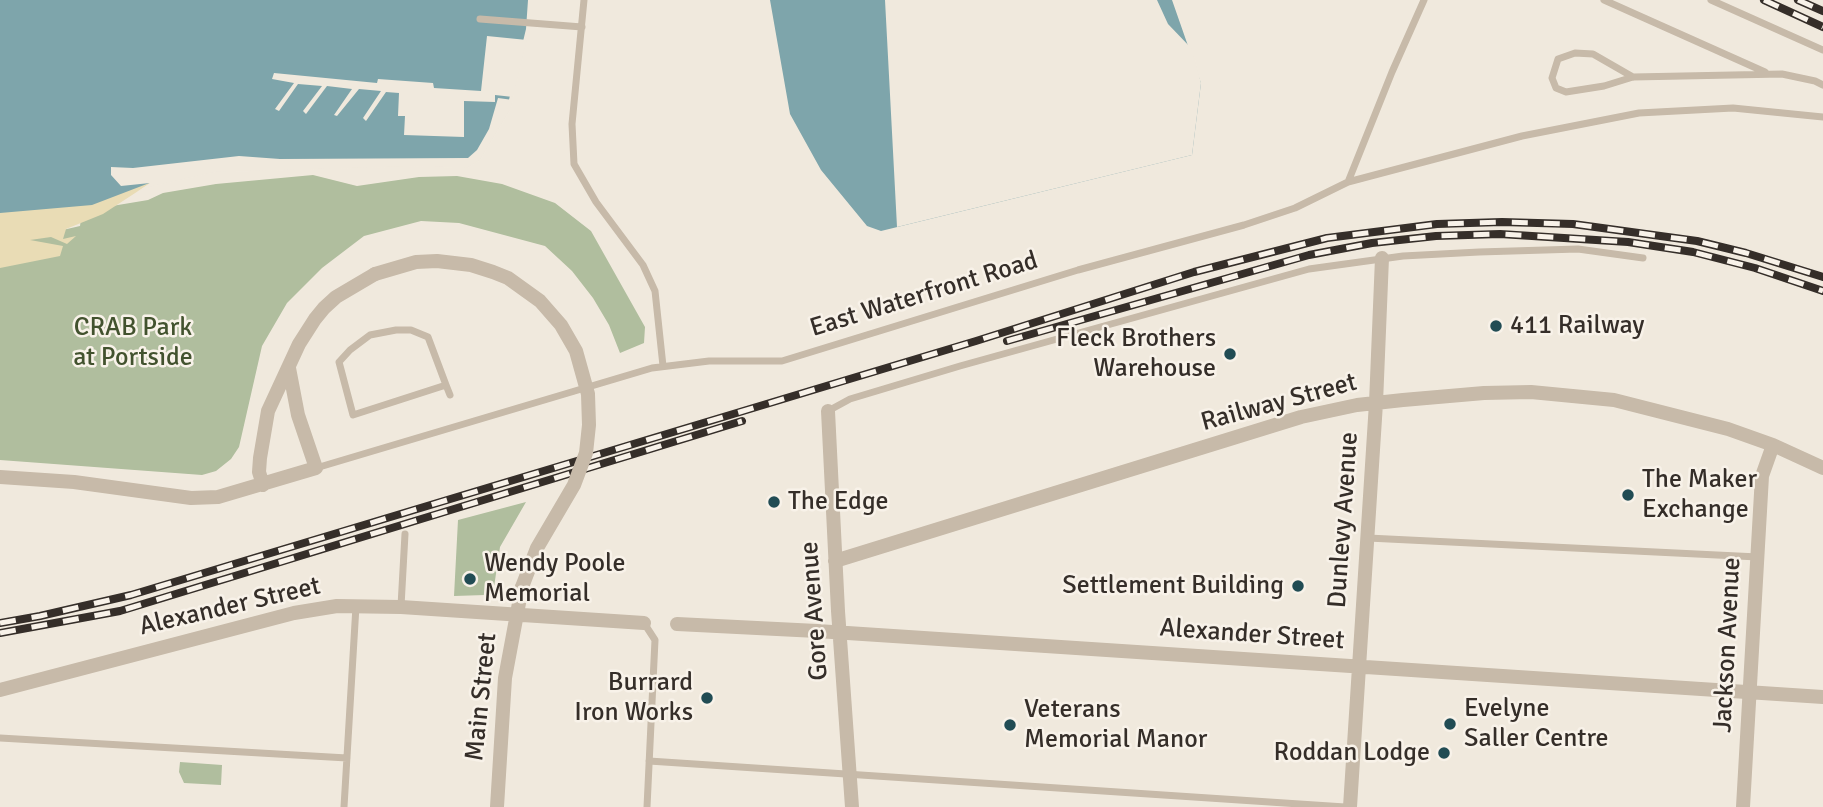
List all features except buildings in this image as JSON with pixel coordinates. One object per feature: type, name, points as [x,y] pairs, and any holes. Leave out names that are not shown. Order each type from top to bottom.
[{"type":"street","name":"Dunlevy Avenue","points":[[1348,807],[1376,403],[1382,258]]},
{"type":"street","name":"Main Street","points":[[263,485],[260,472],[264,430],[276,391],[307,331],[324,308],[342,293],[375,274],[398,266],[437,261],[471,265],[508,278],[540,301],[561,325],[576,351],[588,394],[586,453],[574,485],[528,567],[522,587],[505,678],[497,807]]},
{"type":"street","points":[[0,477],[126,488],[191,498],[218,497],[316,468],[298,415],[289,368]]},
{"type":"street","name":"Railway Street","points":[[835,561],[1301,417],[1376,403],[1484,393],[1582,395],[1641,405],[1685,417],[1773,445],[1823,468]]},
{"type":"street","name":"Gore Avenue","points":[[828,411],[852,807]]},
{"type":"street","name":"Jackson Avenue","points":[[1744,807],[1762,476],[1773,445]]},
{"type":"street","name":"Alexander Street","points":[[0,690],[317,608],[356,605],[401,607],[644,623]]},
{"type":"street","name":"Alexander Street","points":[[677,624],[1823,696]]},
{"type":"lane","points":[[584,0],[572,124],[574,164],[596,202],[643,265],[655,291],[663,366]]},
{"type":"lane","points":[[1348,182],[1424,0]]},
{"type":"lane","points":[[1604,0],[1769,74]]},
{"type":"lane","points":[[1711,0],[1823,50]]},
{"type":"lane","points":[[480,19],[582,27]]},
{"type":"lane","points":[[1633,77],[1593,54],[1576,53],[1558,59],[1552,78],[1556,88],[1566,92],[1604,86],[1633,77],[1782,74],[1823,85]]},
{"type":"lane","name":"East Waterfront Road","points":[[316,468],[663,366],[782,361],[1078,271],[1244,225],[1295,208],[1348,182],[1522,136],[1639,113],[1733,108],[1823,117]]},
{"type":"lane","points":[[828,411],[850,400],[960,366],[1282,276],[1336,264],[1382,258],[1578,249],[1643,258]]},
{"type":"lane","points":[[446,385],[353,415],[339,362],[349,350],[370,335],[411,330],[428,337],[450,395]]},
{"type":"lane","points":[[401,607],[405,534]]},
{"type":"lane","points":[[1367,538],[1758,557]]},
{"type":"lane","points":[[344,807],[356,605]]},
{"type":"lane","points":[[644,623],[655,640],[647,807]]},
{"type":"lane","points":[[0,738],[347,758]]},
{"type":"lane","points":[[649,761],[1348,807]]},
{"type":"green space","name":"CRAB Park at Portside","points":[[313,175],[357,186],[419,177],[457,176],[502,184],[555,203],[591,231],[645,327],[644,343],[620,353],[609,325],[593,298],[572,271],[545,246],[459,223],[421,221],[364,236],[322,268],[287,303],[262,346],[239,447],[231,459],[216,471],[202,475],[0,460],[0,239],[41,235],[80,226],[82,211],[148,200],[163,193],[216,184]]},
{"type":"green space","points":[[526,502],[500,547],[494,587],[485,595],[454,596],[458,520]]},
{"type":"green space","points":[[180,762],[222,765],[221,785],[184,783],[179,772]]},
{"type":"sand","points":[[0,168],[152,182],[103,214],[66,229],[63,239],[76,236],[67,244],[51,237],[30,240],[63,246],[60,256],[0,268]]},
{"type":"water","points":[[0,0],[528,0],[526,29],[507,108],[478,158],[214,169],[152,182],[92,205],[0,213]]},
{"type":"water","points":[[770,0],[1172,0],[1201,83],[1192,155],[881,231],[867,226],[821,170],[790,114]]},
{"type":"pier","points":[[885,0],[1157,0],[1168,24],[1192,49],[1201,83],[1192,155],[897,227]]},
{"type":"pier","points":[[487,36],[527,40],[513,97],[495,95],[495,102],[464,101],[464,137],[404,135],[405,116],[398,116],[399,93],[386,92],[366,121],[363,118],[381,91],[359,89],[337,116],[334,115],[352,89],[327,86],[306,114],[303,111],[322,86],[298,84],[279,111],[275,109],[294,83],[272,79],[274,73],[377,83],[378,79],[433,83],[434,88],[481,91]]},
{"type":"pier","points":[[498,98],[513,100],[510,110],[480,160],[467,168],[420,166],[215,172],[137,192],[150,183],[121,186],[111,175],[111,167],[133,168],[239,156],[280,159],[468,158],[477,150],[489,129]]},
{"type":"railway","points":[[1764,0],[1823,27]]},
{"type":"railway","points":[[1798,0],[1823,11]]},
{"type":"railway","points":[[0,623],[131,595],[976,341],[1194,272],[1327,238],[1437,224],[1573,224],[1697,241],[1823,277]]},
{"type":"railway","points":[[1007,341],[1309,255],[1372,243],[1436,236],[1500,234],[1628,242],[1693,252],[1755,268],[1823,291]]},
{"type":"railway","points":[[0,633],[120,611],[742,421]]},
{"type":"place","name":"411 Railway","points":[[1496,326]]},
{"type":"place","name":"Fleck Brothers Warehouse","points":[[1230,354]]},
{"type":"place","name":"The Maker Exchange","points":[[1628,495]]},
{"type":"place","name":"The Edge","points":[[774,502]]},
{"type":"place","name":"Wendy Poole Memorial","points":[[470,579]]},
{"type":"place","name":"Settlement Building","points":[[1298,586]]},
{"type":"place","name":"Burrard Iron Works","points":[[707,698]]},
{"type":"place","name":"Evelyne Saller Centre","points":[[1450,724]]},
{"type":"place","name":"Veterans Memorial Manor","points":[[1010,725]]},
{"type":"place","name":"Roddan Lodge","points":[[1444,753]]}]
